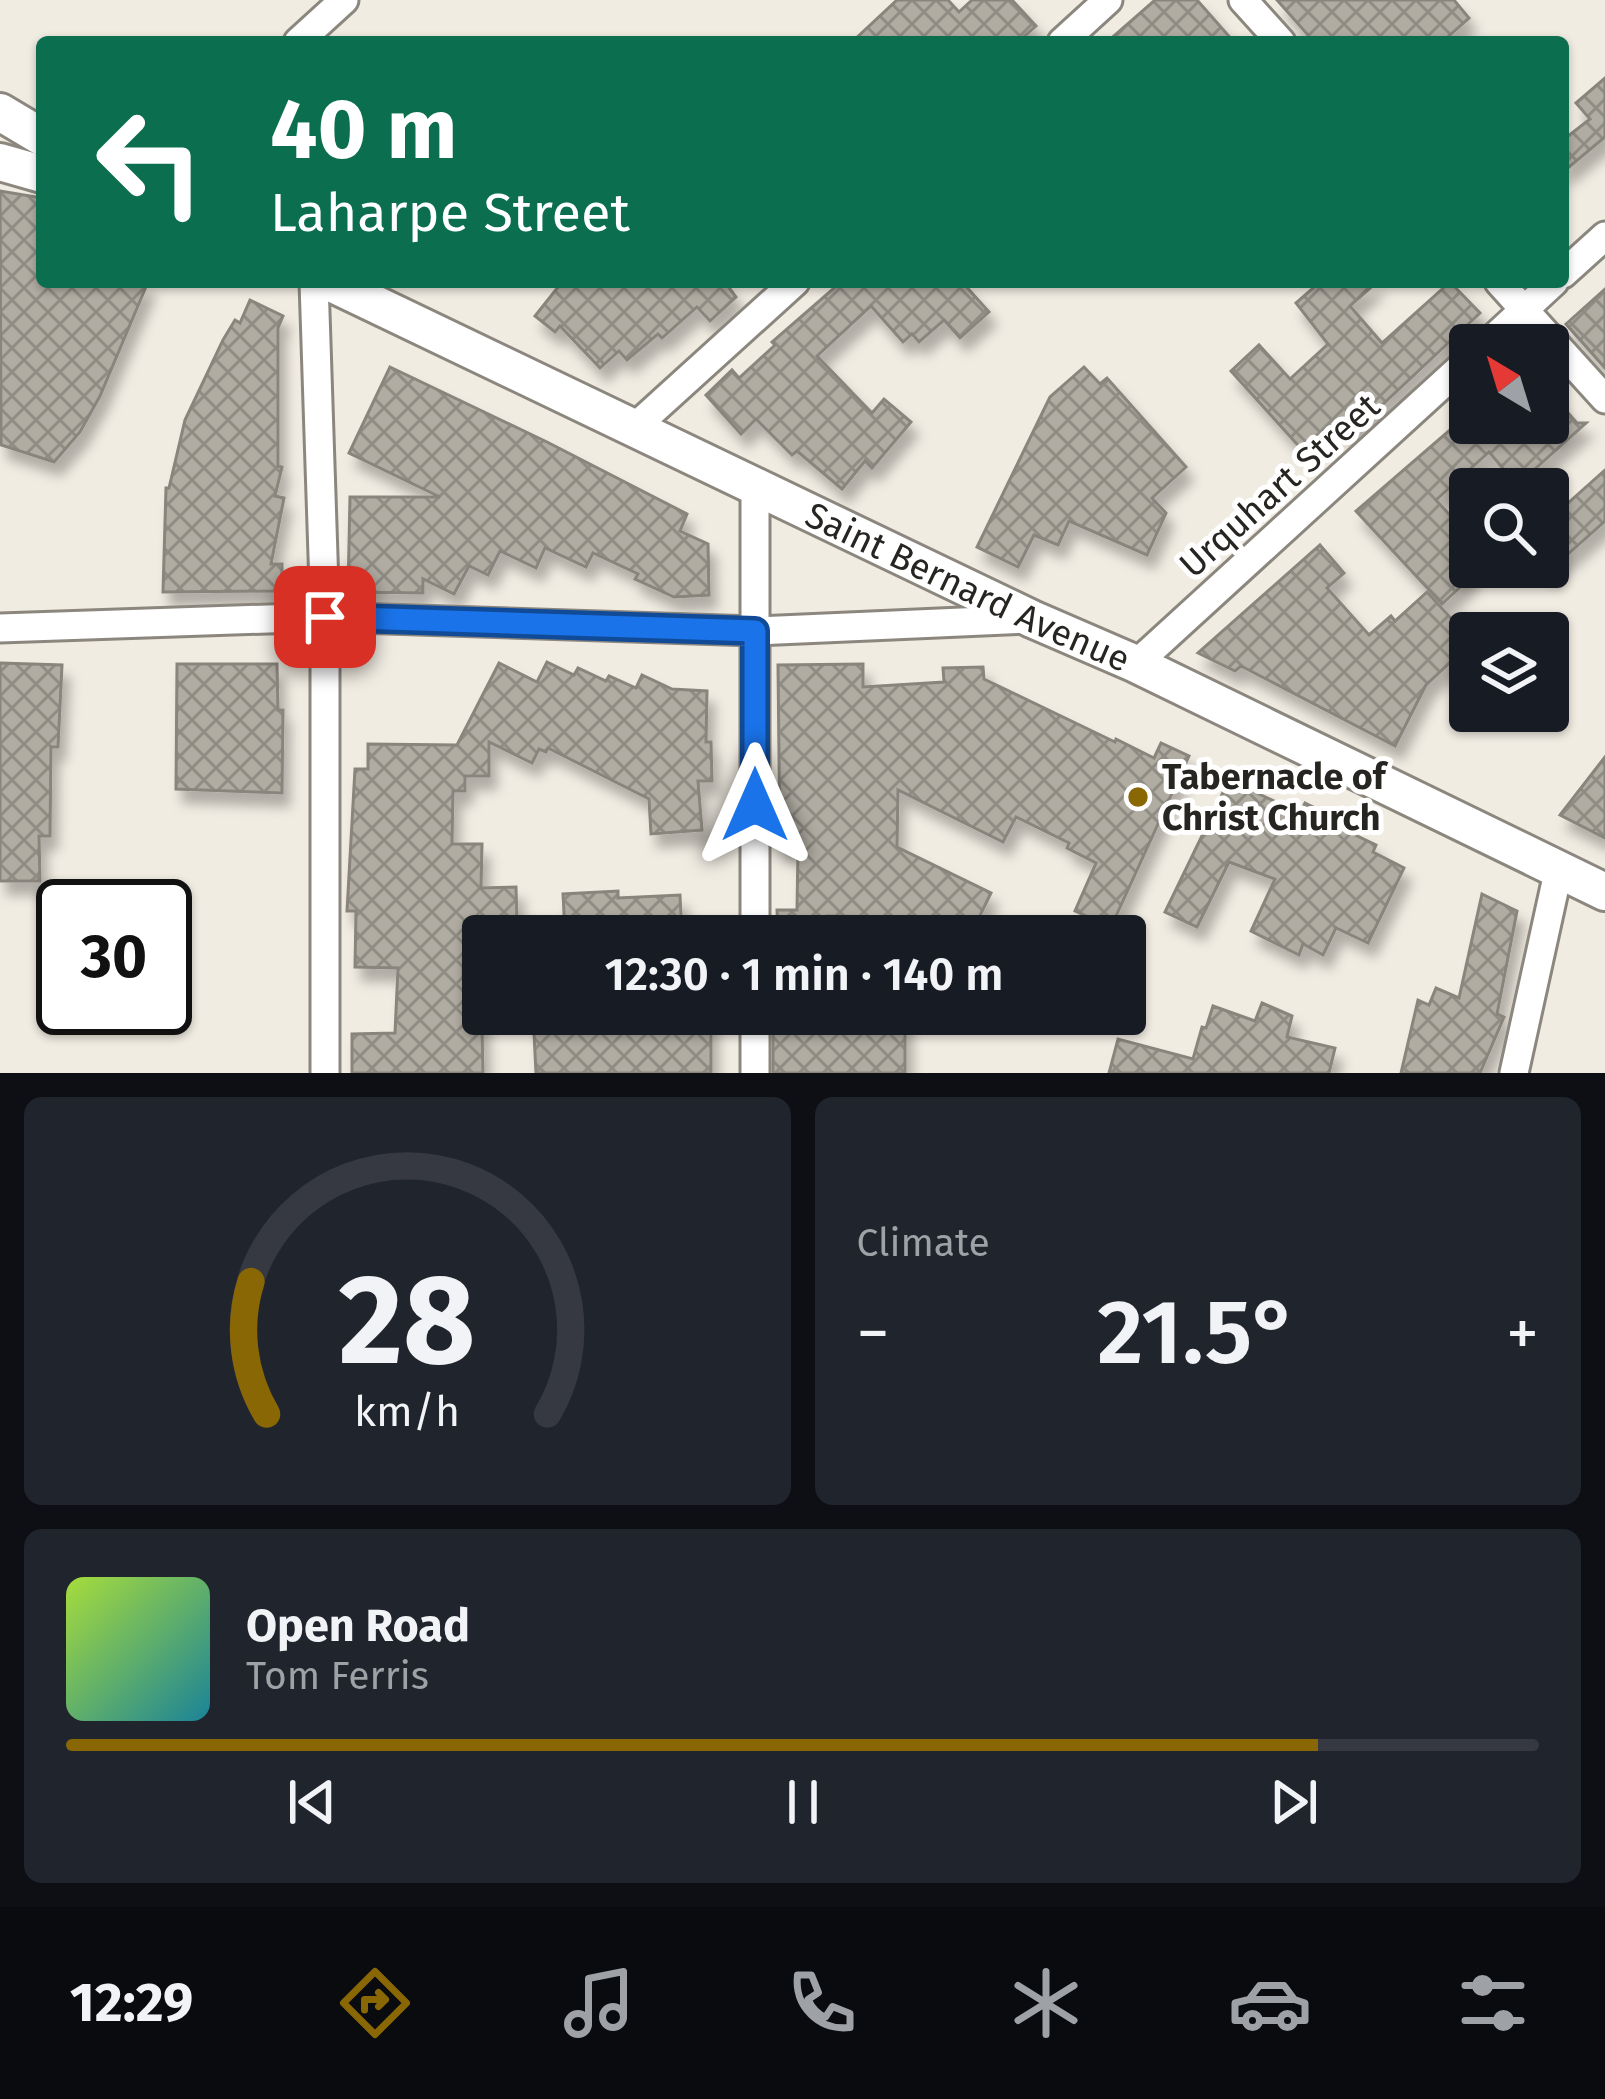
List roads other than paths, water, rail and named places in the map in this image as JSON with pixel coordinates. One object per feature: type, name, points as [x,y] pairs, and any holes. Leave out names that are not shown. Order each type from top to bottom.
[{"type":"street","points":[[305,36],[344,0]]},
{"type":"street","points":[[1068,36],[1108,0]]},
{"type":"street","points":[[1243,0],[1276,36]]},
{"type":"street","points":[[0,112],[36,133]]},
{"type":"street","points":[[0,162],[36,172]]},
{"type":"street","points":[[1569,269],[1605,236]]},
{"type":"street","points":[[314,288],[325,617],[325,1073]]},
{"type":"street","name":"Saint Bernard Avenue","points":[[342,288],[1605,892]]},
{"type":"street","points":[[635,427],[788,288]]},
{"type":"street","points":[[1504,288],[1605,399]]},
{"type":"street","points":[[1509,324],[1548,288]]},
{"type":"street","name":"Urquhart Street","points":[[1136,664],[1449,378]]},
{"type":"street","points":[[755,487],[755,915]]},
{"type":"street","points":[[0,628],[325,617],[755,631],[1032,619]]},
{"type":"street","points":[[1514,1073],[1559,868]]},
{"type":"street","points":[[755,1035],[755,1073]]},
{"type":"place","name":"Tabernacle of Christ Church","points":[[1138,797]]}]
